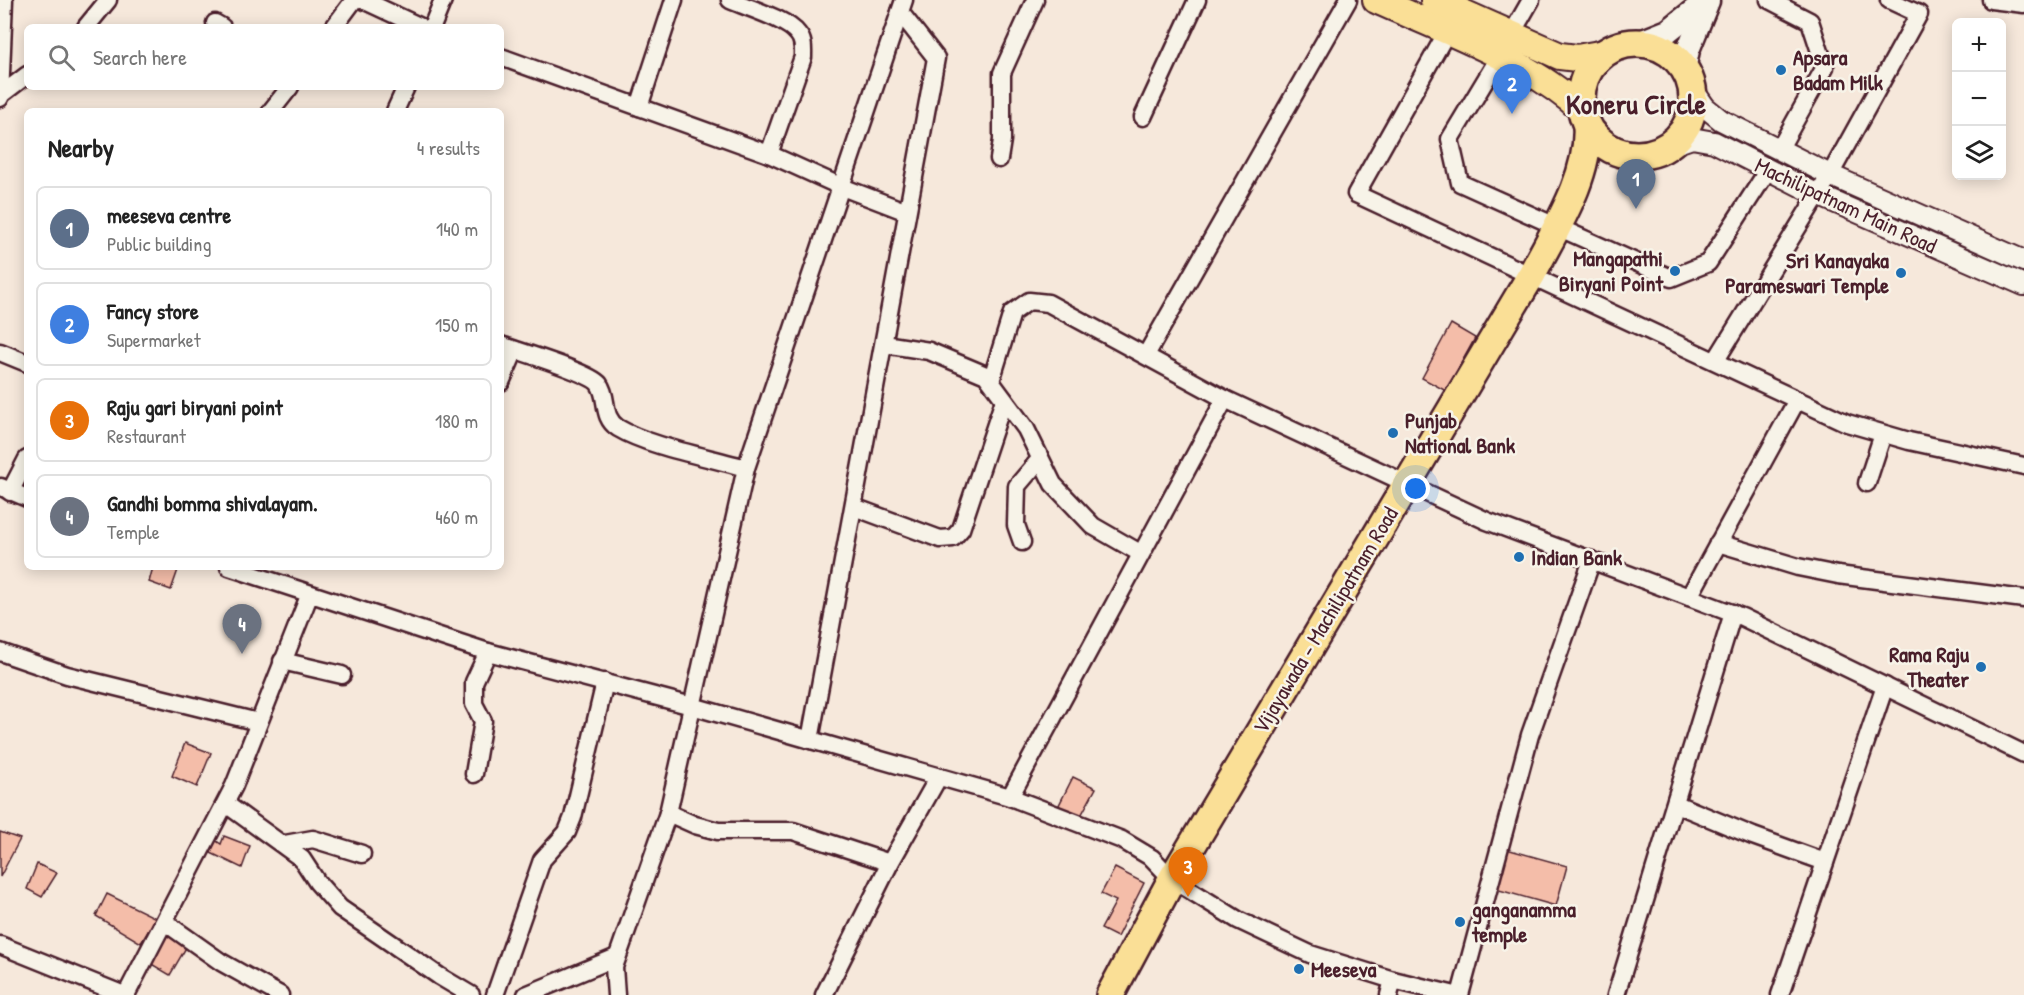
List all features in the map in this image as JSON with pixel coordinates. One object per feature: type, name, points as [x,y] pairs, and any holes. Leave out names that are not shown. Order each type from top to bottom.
[{"type":"highway","points":[[1638,43],[1656,46],[1672,56],[1688,79],[1692,104],[1688,121],[1679,136],[1666,147],[1651,153],[1635,155],[1619,152],[1595,137],[1585,118],[1581,94],[1585,78],[1593,64],[1605,53],[1621,45],[1638,43]]},
{"type":"highway","name":"Vijayawada - Machilipatnam Road","points":[[1110,995],[1172,879],[1532,274],[1576,183],[1588,145],[1585,118]]},
{"type":"highway","name":"Vijayawada - Machilipatnam Road","points":[[1576,183],[1605,155],[1619,152]]},
{"type":"main road","points":[[1376,0],[1456,14]]},
{"type":"main road","points":[[1434,0],[1506,46],[1569,98],[1585,118]]},
{"type":"main road","points":[[1638,43],[1668,31],[1708,0]]},
{"type":"main road","points":[[1688,79],[1688,50],[1708,0]]},
{"type":"main road","points":[[1506,46],[1577,58],[1605,53]]},
{"type":"street","points":[[1,96],[4,0]]},
{"type":"street","points":[[88,24],[108,0]]},
{"type":"street","points":[[336,24],[354,0]]},
{"type":"street","points":[[363,0],[415,24]]},
{"type":"street","points":[[433,24],[443,0]]},
{"type":"street","points":[[639,107],[674,0]]},
{"type":"street","points":[[730,0],[788,25],[799,34],[803,44],[803,57],[769,154]]},
{"type":"street","points":[[999,159],[1002,140],[1002,73],[1035,0]]},
{"type":"street","points":[[1143,117],[1197,0]]},
{"type":"street","points":[[1146,355],[1348,0]]},
{"type":"street","points":[[1531,0],[1450,139],[1460,183],[1671,278],[1708,263],[1768,170]]},
{"type":"street","points":[[1769,0],[1810,21],[1825,67],[1780,148]]},
{"type":"street","points":[[1716,360],[1830,176],[1919,14],[1889,0]]},
{"type":"street","points":[[1997,1],[2024,4]]},
{"type":"street","points":[[616,995],[614,967],[668,813],[746,468],[842,187],[857,133],[902,6]]},
{"type":"street","points":[[810,740],[936,58],[902,6]]},
{"type":"street","points":[[1456,14],[1356,194],[1532,274],[1847,423],[1883,434],[2024,466]]},
{"type":"street","points":[[504,58],[769,154],[842,187],[907,212]]},
{"type":"street","points":[[1,96],[24,77]]},
{"type":"street","name":"Machilipatnam Main Road","points":[[1688,79],[1706,107],[1721,120],[1780,148],[1830,176],[2024,261]]},
{"type":"street","points":[[273,108],[288,90]]},
{"type":"street","points":[[396,108],[405,90]]},
{"type":"street","name":"Machilipatnam Main Road","points":[[1666,147],[1692,138],[1714,142],[1818,195],[2024,285]]},
{"type":"street","points":[[990,381],[1012,313],[1029,301],[1048,303],[1225,399],[1406,484],[1487,521],[1733,613],[2024,754]]},
{"type":"street","points":[[884,344],[929,351],[986,375],[1026,429],[1053,484],[1093,526],[1140,553]]},
{"type":"street","points":[[504,367],[508,347],[594,378],[604,395],[605,410],[610,422],[618,428],[639,438],[746,468]]},
{"type":"street","points":[[0,352],[24,362]]},
{"type":"street","points":[[1010,797],[1225,399]]},
{"type":"street","points":[[854,507],[940,539],[953,538],[961,529],[1004,400]]},
{"type":"street","points":[[1689,597],[1797,400]]},
{"type":"street","points":[[1867,483],[1883,434]]},
{"type":"street","points":[[1022,542],[1016,525],[1017,486],[1040,459]]},
{"type":"street","points":[[24,463],[5,489],[24,497]]},
{"type":"street","points":[[1718,543],[1798,567],[1838,575],[2024,599]]},
{"type":"street","points":[[237,570],[309,596],[488,652],[692,705],[1010,797],[1122,840],[1152,858],[1172,879],[1238,920],[1310,954],[1391,987],[1453,995],[1530,735],[1592,560]]},
{"type":"street","points":[[0,945],[125,995],[166,923],[226,804],[309,596]]},
{"type":"street","points":[[1616,995],[1733,613]]},
{"type":"street","points":[[0,652],[67,675],[258,722]]},
{"type":"street","points":[[474,774],[483,721],[474,704],[474,682],[488,652]]},
{"type":"street","points":[[282,661],[342,675]]},
{"type":"street","points":[[495,995],[542,860],[567,832],[573,817],[604,682]]},
{"type":"street","points":[[1780,995],[1885,686]]},
{"type":"street","points":[[824,995],[890,863],[938,778]]},
{"type":"street","points":[[226,804],[302,858],[317,882],[340,909],[471,995]]},
{"type":"street","points":[[1676,804],[1753,836],[1825,862]]},
{"type":"street","points":[[668,813],[695,825],[718,831],[793,831],[890,863]]},
{"type":"street","points":[[285,844],[313,839],[362,854]]},
{"type":"street","points":[[166,923],[221,962],[280,995]]},
{"type":"street","points":[[526,995],[617,957]]},
{"type":"building","points":[[1451,324],[1475,338],[1446,391],[1422,378]]},
{"type":"building","points":[[152,570],[178,570],[171,590],[149,582]]},
{"type":"building","points":[[185,743],[211,753],[197,787],[172,776]]},
{"type":"building","points":[[1073,777],[1096,788],[1078,821],[1056,811]]},
{"type":"building","points":[[0,832],[20,839],[0,877]]},
{"type":"building","points":[[224,836],[250,846],[242,868],[211,853],[215,840],[221,844]]},
{"type":"building","points":[[1503,848],[1567,866],[1556,906],[1492,888]]},
{"type":"building","points":[[37,864],[57,873],[42,897],[27,889]]},
{"type":"building","points":[[1115,868],[1144,883],[1117,937],[1101,929],[1116,901],[1101,894]]},
{"type":"building","points":[[107,894],[156,918],[141,943],[96,916]]},
{"type":"building","points":[[166,931],[187,946],[170,975],[148,962]]},
{"type":"place","name":"Apsara Badam Milk","points":[[1781,70]]},
{"type":"place","name":"Fancy store","points":[[1512,114]]},
{"type":"place","name":"meeseva centre","points":[[1636,209]]},
{"type":"place","name":"Mangapathi Biryani Point","points":[[1675,271]]},
{"type":"place","name":"Sri Kanayaka Parameswari Temple","points":[[1901,273]]},
{"type":"place","name":"Punjab National Bank","points":[[1393,433]]},
{"type":"place","name":"Indian Bank","points":[[1519,557]]},
{"type":"place","name":"Gandhi bomma shivalayam.","points":[[242,654]]},
{"type":"place","name":"Rama Raju Theater","points":[[1981,667]]},
{"type":"place","name":"Raju gari biryani point","points":[[1188,897]]},
{"type":"place","name":"ganganamma temple","points":[[1460,922]]},
{"type":"place","name":"Meeseva","points":[[1299,969]]},
{"type":"district","name":"Koneru Circle","points":[[1636,104]]}]
